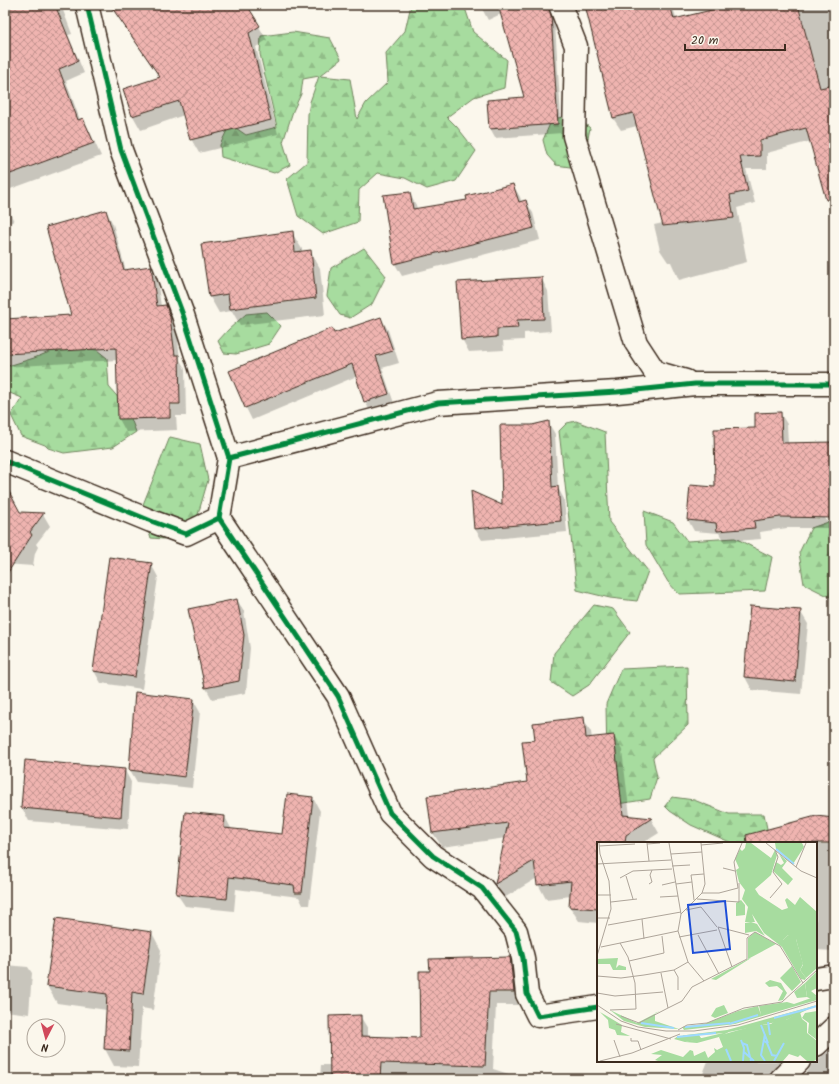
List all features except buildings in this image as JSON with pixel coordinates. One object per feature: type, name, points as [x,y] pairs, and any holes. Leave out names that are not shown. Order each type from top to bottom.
[{"type":"street","points":[[88,5],[121,150],[183,315],[229,458],[219,518],[338,696],[390,813],[433,856],[482,888],[516,931],[523,958],[526,994],[538,1016],[597,1007]]},
{"type":"street","points":[[560,5],[576,46],[574,136],[636,344],[655,372],[695,384]]},
{"type":"street","points":[[229,458],[438,403],[617,392],[695,384],[834,384]]},
{"type":"street","points":[[5,461],[186,534],[219,518]]},
{"type":"street","points":[[817,979],[834,976]]},
{"type":"street","points":[[817,1044],[834,1028]]},
{"type":"street","points":[[781,1079],[798,1062]]},
{"type":"green space","points":[[411,5],[464,5],[473,32],[507,60],[504,88],[474,97],[447,117],[476,151],[456,181],[427,189],[405,178],[378,173],[359,190],[358,222],[323,234],[298,216],[287,179],[307,162],[308,114],[310,102],[319,76],[303,79],[301,94],[293,111],[283,142],[290,165],[274,173],[221,157],[220,145],[230,124],[246,135],[277,127],[260,54],[261,36],[293,32],[330,38],[341,59],[320,76],[350,79],[357,119],[366,103],[388,82],[386,53],[405,31]]},
{"type":"green space","points":[[575,115],[590,128],[586,149],[570,167],[556,165],[547,155],[543,140],[552,119]]},
{"type":"green space","points":[[364,248],[386,276],[372,304],[350,318],[340,315],[327,296],[331,268]]},
{"type":"green space","points":[[267,312],[281,326],[269,344],[236,354],[224,353],[218,341],[228,330],[246,314]]},
{"type":"green space","points":[[65,346],[97,350],[107,358],[109,387],[127,408],[136,432],[113,447],[64,453],[48,448],[45,445],[21,436],[11,415],[22,398],[5,391],[5,367]]},
{"type":"green space","points":[[576,421],[605,432],[609,522],[648,571],[637,601],[610,598],[577,590],[559,431],[567,423]]},
{"type":"green space","points":[[170,437],[200,444],[208,480],[197,518],[164,539],[151,538],[147,529],[142,507]]},
{"type":"green space","points":[[644,511],[673,522],[687,541],[735,538],[772,557],[765,591],[679,594],[668,582],[646,545]]},
{"type":"green space","points":[[834,520],[834,591],[830,597],[804,584],[799,553],[811,528]]},
{"type":"green space","points":[[594,605],[613,609],[630,632],[589,685],[572,696],[551,682],[554,653]]},
{"type":"green space","points":[[687,666],[688,725],[653,758],[657,777],[650,799],[617,804],[607,765],[606,704],[621,669]]},
{"type":"green space","points":[[672,797],[694,800],[729,814],[764,814],[770,842],[730,842],[691,825],[665,806]]},
{"type":"cycle path","points":[[5,461],[186,534],[219,518],[229,458],[183,315],[121,150],[87,5]]},
{"type":"cycle path","points":[[229,458],[438,403],[617,392],[695,384],[834,384]]},
{"type":"cycle path","points":[[219,518],[338,696],[390,813],[433,856],[482,888],[516,931],[523,958],[527,994],[538,1016],[597,1007]]}]
